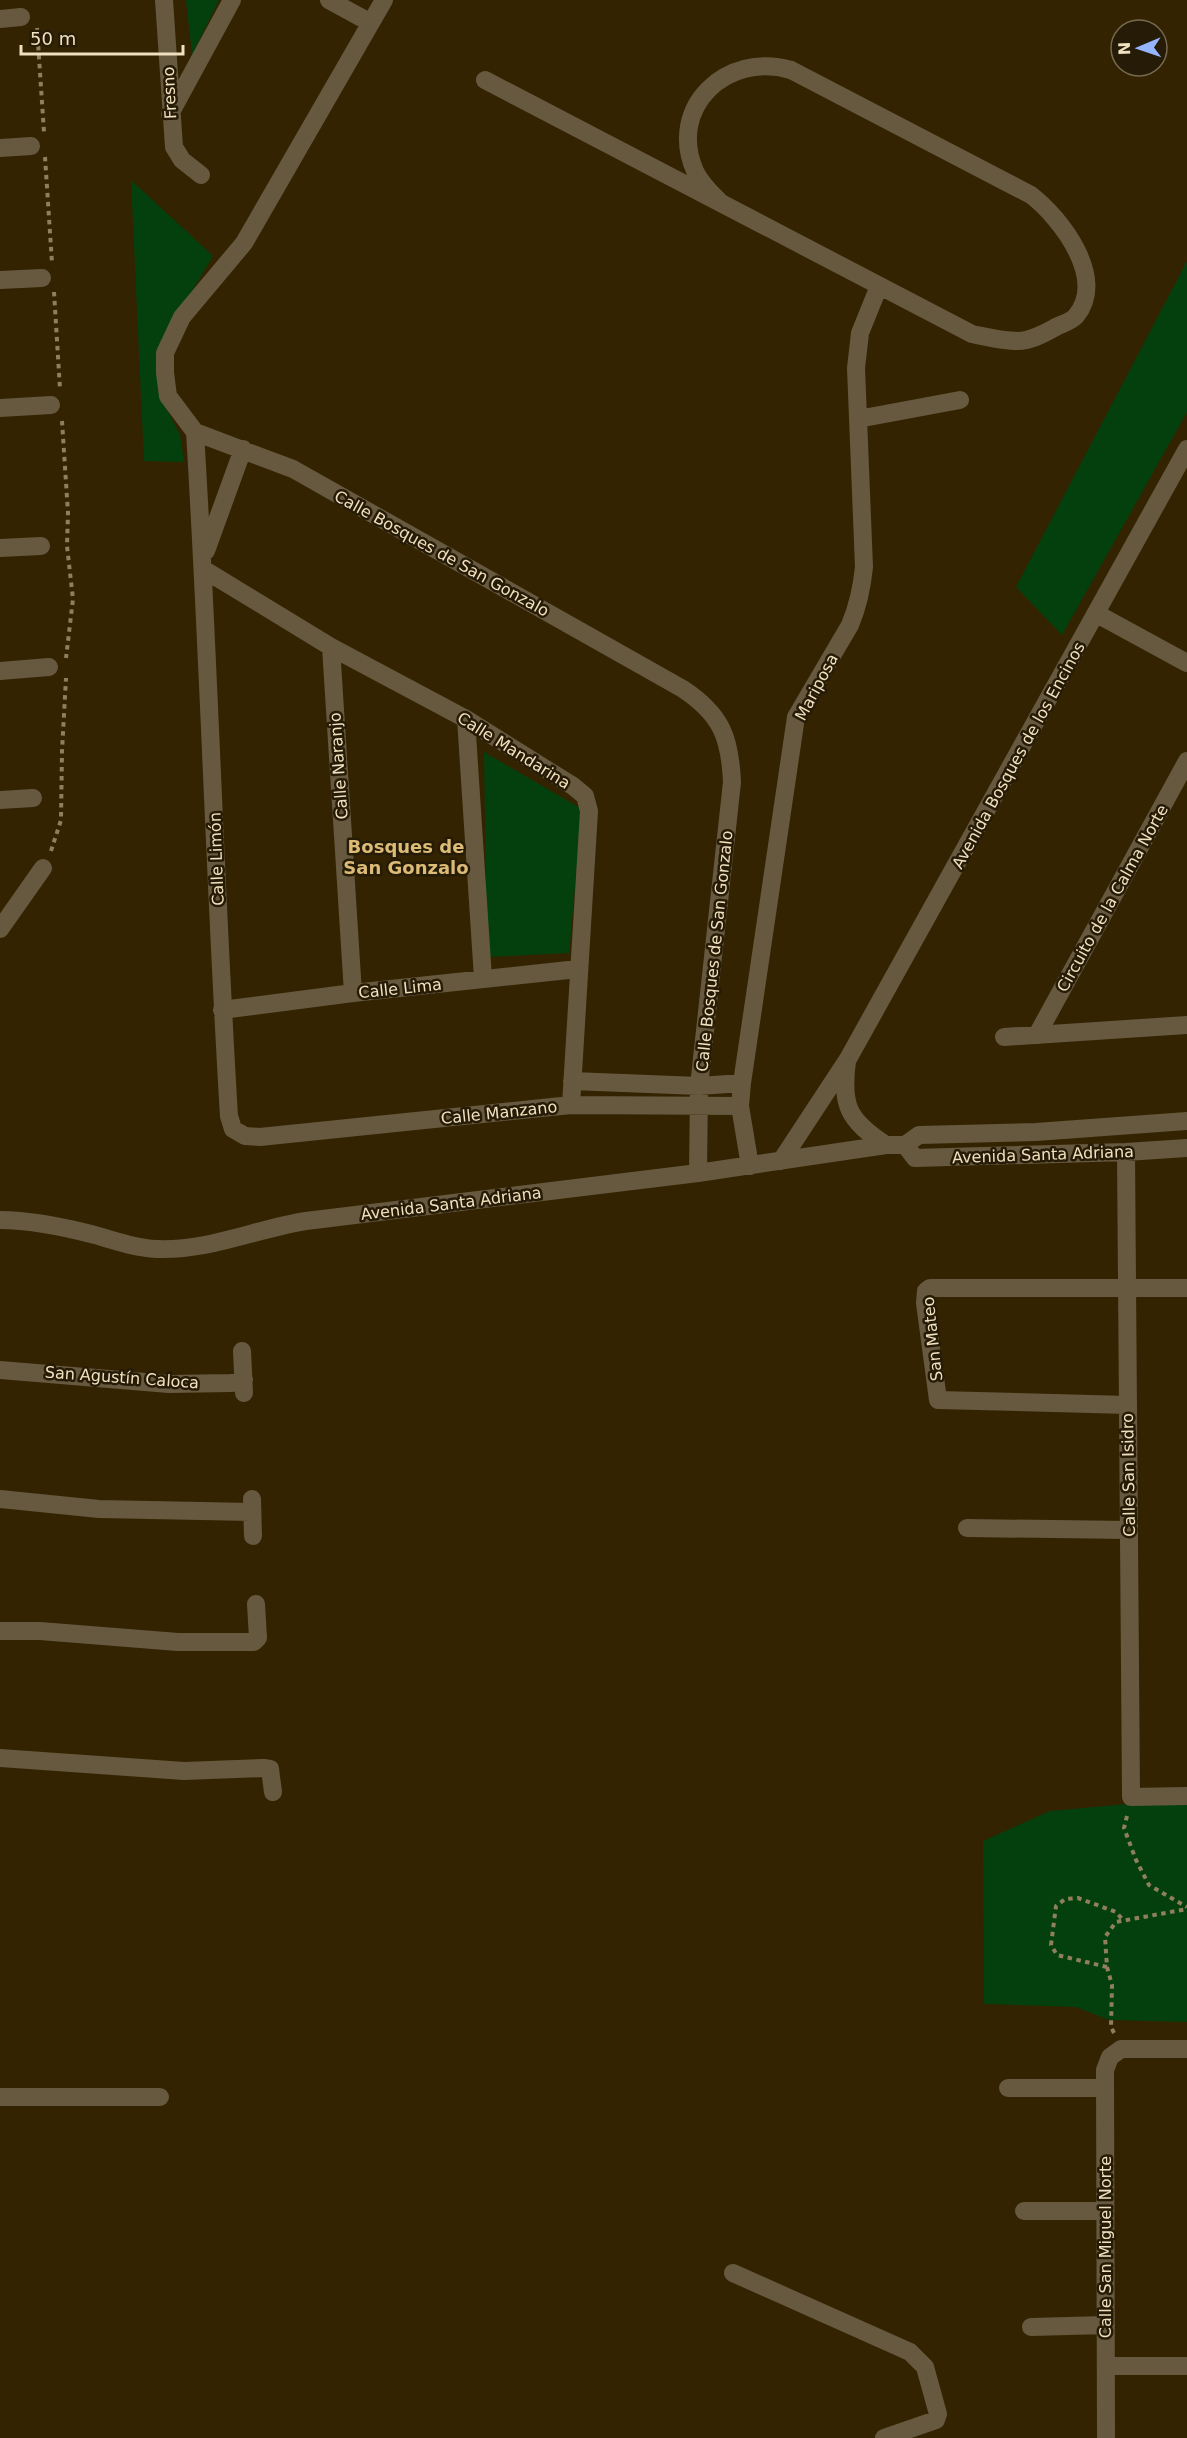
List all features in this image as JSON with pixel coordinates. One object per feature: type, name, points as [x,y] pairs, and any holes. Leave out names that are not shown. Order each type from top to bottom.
[{"type":"street","name":"Fresno","points":[[164,0],[171,136],[177,154],[201,175]]},
{"type":"street","points":[[170,114],[232,0]]},
{"type":"street","points":[[329,0],[371,23]]},
{"type":"street","points":[[195,432],[168,396],[165,353],[182,317],[244,243],[371,23],[378,2]]},
{"type":"street","points":[[0,19],[29,21]]},
{"type":"street","points":[[485,80],[722,204],[879,286],[972,334],[1018,341],[1035,337],[1076,317],[1088,293],[1083,264],[1073,244],[1047,207],[1031,195],[791,70],[777,66],[750,66],[725,76],[704,94],[692,118],[688,146],[695,172],[702,184],[722,204]]},
{"type":"street","points":[[0,148],[40,148]]},
{"type":"street","points":[[0,280],[49,279]]},
{"type":"street","name":"Mariposa","points":[[750,1166],[740,1106],[742,1083],[796,717],[850,625],[856,611],[862,581],[864,567],[856,369],[860,333],[879,286]]},
{"type":"street","points":[[858,419],[960,400]]},
{"type":"street","points":[[0,408],[58,405]]},
{"type":"street","name":"Calle Bosques de San Gonzalo","points":[[195,432],[293,469],[683,689],[710,711],[720,724],[730,752],[732,783],[699,1095],[698,1173]]},
{"type":"street","name":"Calle Limón","points":[[195,432],[229,1116],[233,1130],[245,1136],[260,1137]]},
{"type":"street","name":"Calle Limón","points":[[203,564],[243,449]]},
{"type":"street","name":"Avenida Bosques de los Encinos","points":[[781,1161],[848,1059],[1187,449]]},
{"type":"street","points":[[0,548],[41,546]]},
{"type":"street","name":"Calle Mandarina","points":[[203,564],[331,647],[466,719],[573,786],[585,796],[588,811],[571,1105]]},
{"type":"street","points":[[1097,614],[1187,663]]},
{"type":"street","name":"Calle Naranjo","points":[[331,647],[353,993]]},
{"type":"street","points":[[0,670],[49,667]]},
{"type":"street","points":[[466,719],[483,978]]},
{"type":"street","name":"Circuito de la Calma Norte","points":[[1037,1035],[1187,761]]},
{"type":"street","points":[[0,800],[33,798]]},
{"type":"street","points":[[0,929],[43,868]]},
{"type":"street","name":"Calle Lima","points":[[222,1010],[483,978],[578,969]]},
{"type":"street","points":[[1004,1037],[1187,1025]]},
{"type":"street","name":"Avenida Bosques de los Encinos","points":[[848,1059],[844,1082],[849,1109],[855,1121],[886,1145]]},
{"type":"street","name":"Calle Manzano","points":[[572,1081],[699,1095],[740,1106]]},
{"type":"street","name":"Calle Manzano","points":[[260,1137],[571,1105],[699,1095],[742,1083]]},
{"type":"street","name":"Avenida Santa Adriana","points":[[0,1220],[18,1220],[64,1227],[155,1249],[185,1249],[208,1245],[270,1227],[306,1221],[698,1173],[886,1145],[905,1145],[919,1135],[1036,1131],[1187,1121]]},
{"type":"street","name":"Avenida Santa Adriana","points":[[905,1145],[915,1158],[1187,1148]]},
{"type":"street","name":"Calle San Isidro","points":[[1125,1152],[1131,1797]]},
{"type":"street","name":"San Mateo","points":[[1127,1288],[930,1288],[925,1296],[938,1400],[1128,1406]]},
{"type":"street","points":[[1127,1288],[1187,1288]]},
{"type":"street","name":"San Agustín Caloca","points":[[0,1370],[169,1383],[231,1383],[244,1387],[242,1351]]},
{"type":"street","points":[[0,1499],[99,1509],[252,1505],[253,1536]]},
{"type":"street","points":[[967,1528],[1129,1530]]},
{"type":"street","points":[[0,1631],[40,1631],[156,1641],[254,1642],[258,1638],[256,1604]]},
{"type":"street","points":[[0,1758],[184,1771],[264,1768],[270,1769],[273,1792]]},
{"type":"street","points":[[1131,1797],[1187,1796]]},
{"type":"street","points":[[1115,2053],[1187,2049]]},
{"type":"street","name":"Calle San Miguel Norte","points":[[1106,2438],[1104,2088],[1106,2070],[1115,2053]]},
{"type":"street","points":[[1008,2088],[1104,2088]]},
{"type":"street","points":[[0,2097],[160,2097]]},
{"type":"street","points":[[1024,2211],[1105,2211]]},
{"type":"street","points":[[733,2273],[910,2352],[925,2367],[938,2414],[936,2420],[884,2438]]},
{"type":"street","points":[[1031,2326],[1106,2325]]},
{"type":"street","points":[[1106,2366],[1187,2366]]},
{"type":"path","points":[[29,21],[68,513],[67,546],[73,599],[66,657],[61,820],[55,843],[43,868]]},
{"type":"path","points":[[1131,1797],[1124,1828],[1136,1860],[1149,1885],[1187,1908]]},
{"type":"path","points":[[1107,1967],[1056,1955],[1051,1945],[1056,1906],[1065,1899],[1078,1898],[1116,1912],[1122,1920]]},
{"type":"path","points":[[1115,2053],[1111,2027],[1112,1985],[1107,1967],[1106,1937],[1116,1922],[1187,1908]]},
{"type":"green space","points":[[186,0],[219,0],[192,55]]},
{"type":"green space","points":[[131,180],[213,256],[164,338],[159,394],[180,435],[184,462],[144,461]]},
{"type":"green space","points":[[1187,261],[1187,412],[1062,635],[1016,587]]},
{"type":"green space","points":[[484,752],[582,809],[569,953],[487,957]]},
{"type":"green space","points":[[1139,1803],[1187,1803],[1187,2022],[1109,2020],[1076,2007],[984,2004],[983,1841],[1050,1811]]},
{"type":"district","name":"Bosques de San Gonzalo","points":[[406,857]]}]
